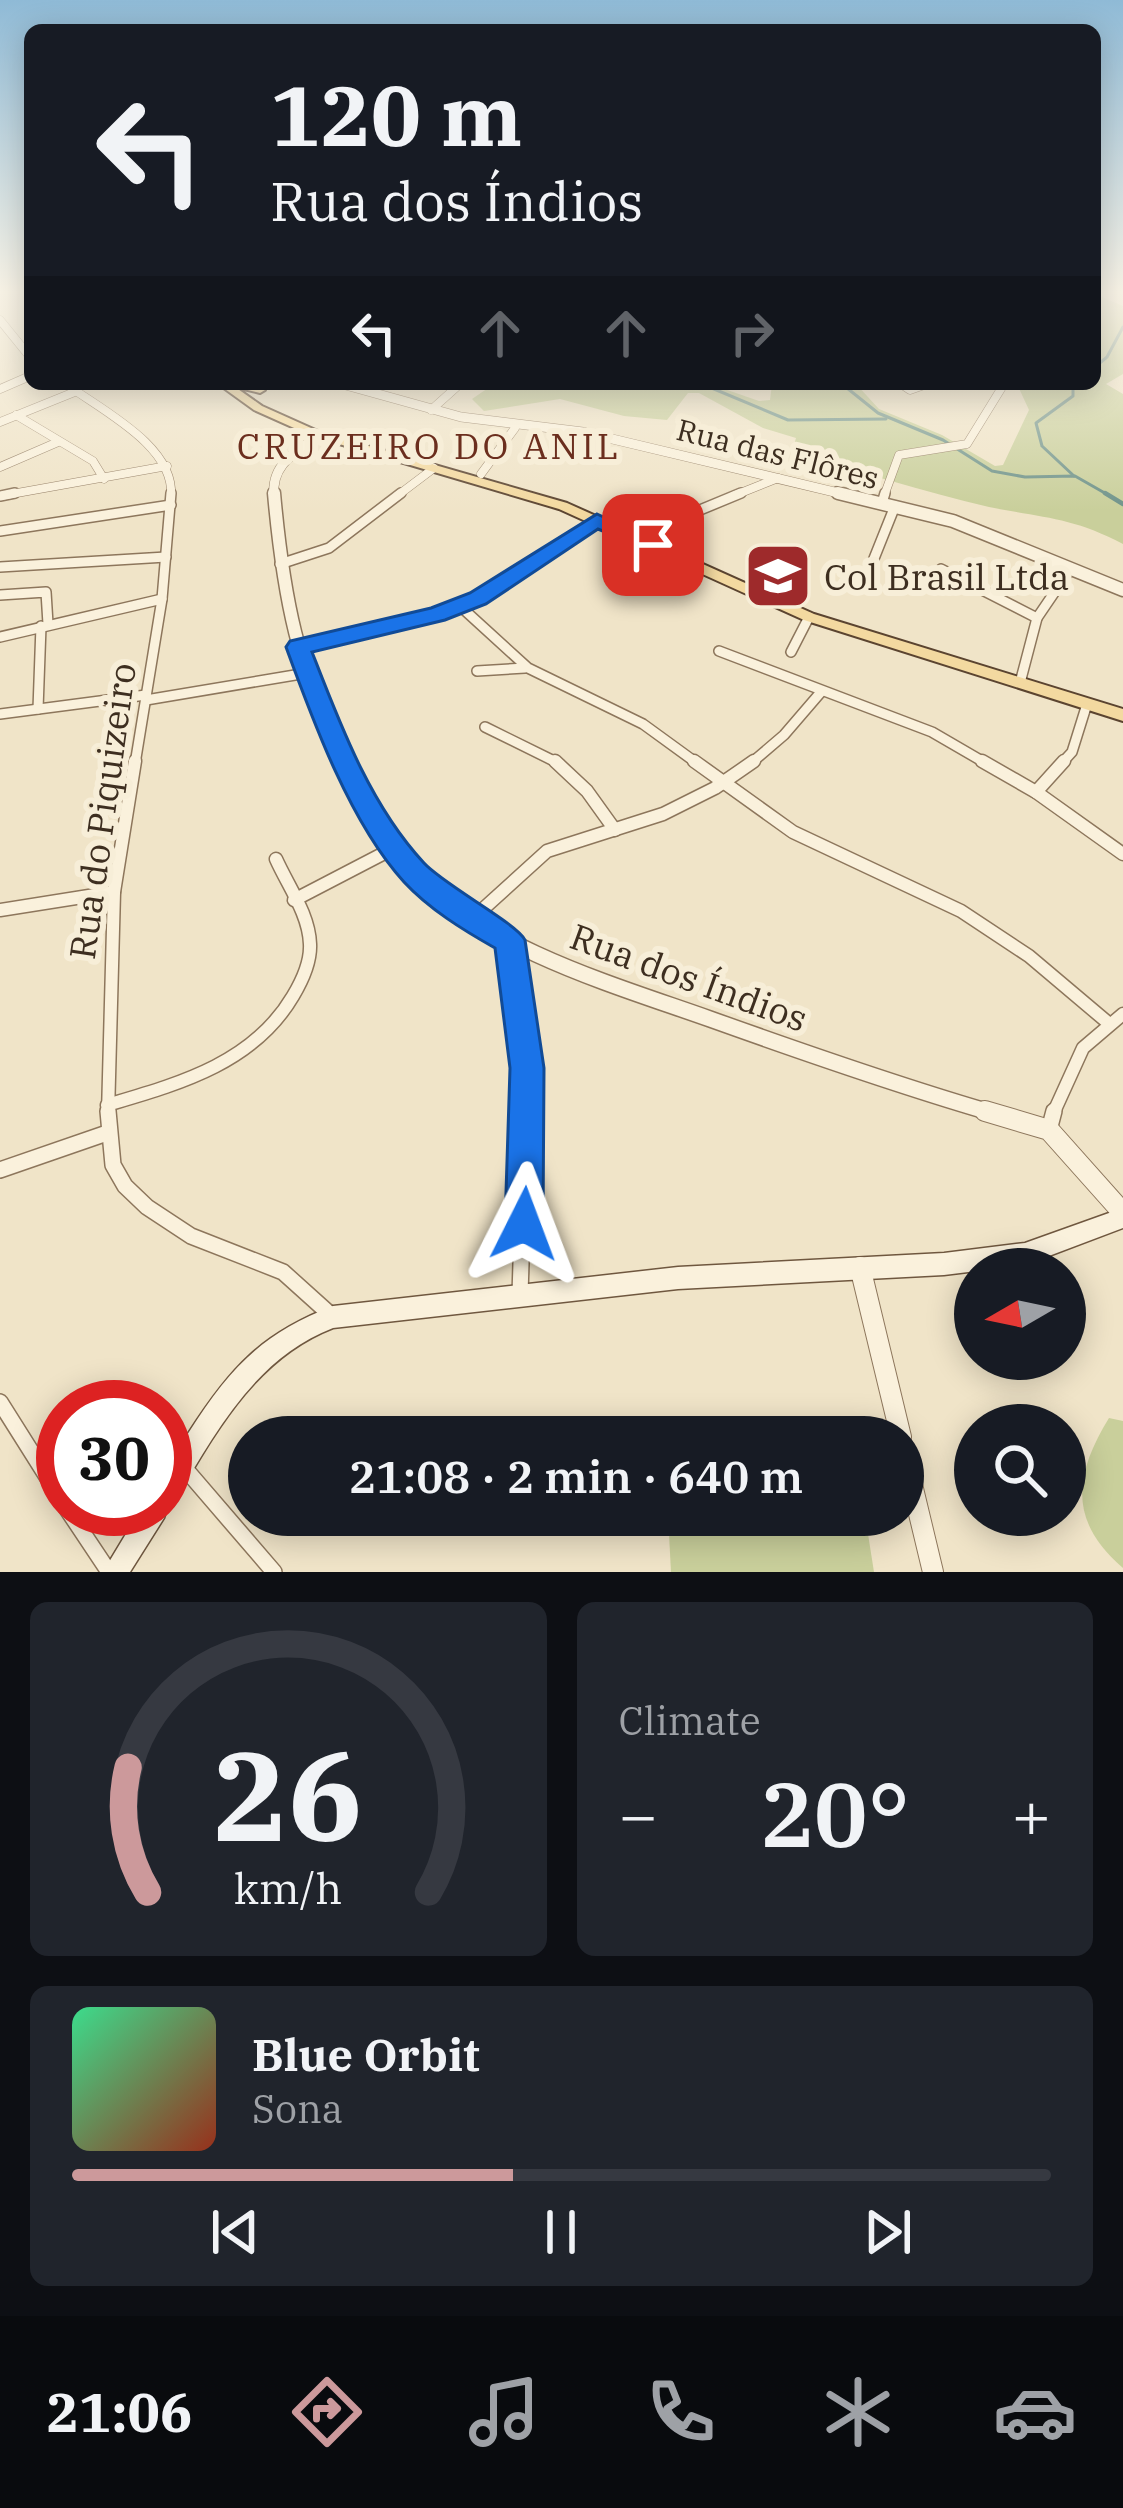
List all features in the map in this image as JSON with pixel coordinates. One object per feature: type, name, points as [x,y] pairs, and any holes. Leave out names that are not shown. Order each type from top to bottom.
[{"type":"main road","points":[[245,391],[319,435],[528,493],[809,617],[1123,712]]},
{"type":"main road","points":[[245,391],[322,429],[569,501],[816,614],[1123,712]]},
{"type":"main road","points":[[192,1452],[265,1354],[303,1325],[333,1317],[678,1278],[1025,1254],[1123,1215]]},
{"type":"main road","points":[[113,1572],[137,1536]]},
{"type":"street","name":"Rua das Flôres","points":[[363,390],[515,428],[583,432],[953,521],[1123,590]]},
{"type":"street","points":[[431,410],[453,390]]},
{"type":"street","points":[[865,581],[899,455],[955,448],[977,434],[1001,390]]},
{"type":"street","points":[[0,422],[77,391],[133,433],[166,466]]},
{"type":"street","points":[[16,415],[93,461],[104,479]]},
{"type":"street","points":[[482,474],[515,428]]},
{"type":"street","name":"Rua dos Índios","points":[[319,435],[282,463],[272,478],[280,564],[298,647],[334,741],[394,848],[416,875],[472,919],[510,940],[890,1083],[1048,1130]]},
{"type":"street","points":[[0,467],[58,442]]},
{"type":"street","points":[[0,496],[166,466]]},
{"type":"street","name":"Rua do Piquizeiro","points":[[166,466],[171,505],[162,599],[114,892],[107,1105],[113,1165],[124,1186],[147,1208],[190,1236],[283,1272],[333,1317]]},
{"type":"street","points":[[280,564],[324,551],[347,537],[434,468]]},
{"type":"street","points":[[642,534],[680,514],[778,478]]},
{"type":"street","points":[[0,531],[171,505]]},
{"type":"street","points":[[298,647],[460,606],[519,574],[597,521]]},
{"type":"street","points":[[0,567],[166,557]]},
{"type":"street","points":[[1021,679],[1037,618],[1071,568]]},
{"type":"street","points":[[941,569],[1037,618]]},
{"type":"street","points":[[0,596],[48,594],[38,709]]},
{"type":"street","points":[[0,637],[162,599]]},
{"type":"street","points":[[460,606],[528,668],[628,716],[726,779],[793,832],[961,911],[995,932],[1106,1021]]},
{"type":"street","points":[[791,652],[809,617]]},
{"type":"street","points":[[719,651],[932,732],[1036,792],[1123,854]]},
{"type":"street","points":[[476,671],[528,668]]},
{"type":"street","points":[[0,730],[2,714],[307,673]]},
{"type":"street","points":[[472,919],[502,887],[551,849],[657,815],[772,751],[821,692]]},
{"type":"street","points":[[1036,792],[1072,752],[1087,704]]},
{"type":"street","points":[[485,727],[548,751],[592,795],[615,830]]},
{"type":"street","points":[[294,900],[394,848]]},
{"type":"street","points":[[107,1105],[213,1070],[268,1034],[290,1005],[308,963],[310,939],[276,860]]},
{"type":"street","points":[[0,910],[114,892]]},
{"type":"street","points":[[510,940],[527,1068],[520,1294]]},
{"type":"street","points":[[1123,1014],[1106,1021],[1076,1057],[1057,1095],[1048,1130],[1123,1215]]},
{"type":"street","points":[[0,1170],[107,1132]]},
{"type":"street","points":[[860,1267],[896,1416]]},
{"type":"street","points":[[0,1402],[36,1460]]},
{"type":"street","points":[[192,1477],[274,1572]]},
{"type":"street","points":[[924,1534],[933,1572]]},
{"type":"street","points":[[87,1536],[113,1572]]},
{"type":"green space","points":[[1101,364],[1123,364],[1123,374],[1106,384],[1123,394],[1123,544],[1072,523],[964,501],[791,455],[796,438],[763,428],[699,393],[688,393],[667,420],[624,416],[560,399],[484,411],[472,399],[485,390],[727,390],[759,401],[770,400],[771,390],[862,390],[879,409],[942,435],[995,466],[1003,465],[1029,410],[1020,390],[1101,390]]},
{"type":"green space","points":[[1109,1418],[1123,1421],[1123,1568],[1105,1550],[1086,1517],[1086,1470]]},
{"type":"green space","points":[[669,1536],[868,1536],[874,1572],[671,1572]]},
{"type":"waterway","points":[[716,390],[788,420],[886,419]]},
{"type":"waterway","points":[[849,390],[878,413],[943,440],[992,471],[1025,477],[1075,476],[1109,495]]},
{"type":"waterway","points":[[1073,390],[1073,396],[1036,423],[1042,446],[1074,476]]},
{"type":"waterway","points":[[1105,493],[1109,495]]},
{"type":"waterway","points":[[1109,495],[1123,504]]},
{"type":"place","name":"Col Brasil Ltda","points":[[778,576]]},
{"type":"district","name":"CRUZEIRO DO ANIL","points":[[429,445]]},
{"type":"route","points":[[524,1224],[527,1068],[510,940],[472,919],[416,875],[394,848],[334,741],[298,647],[437,615],[478,598],[597,521],[653,545]]}]
